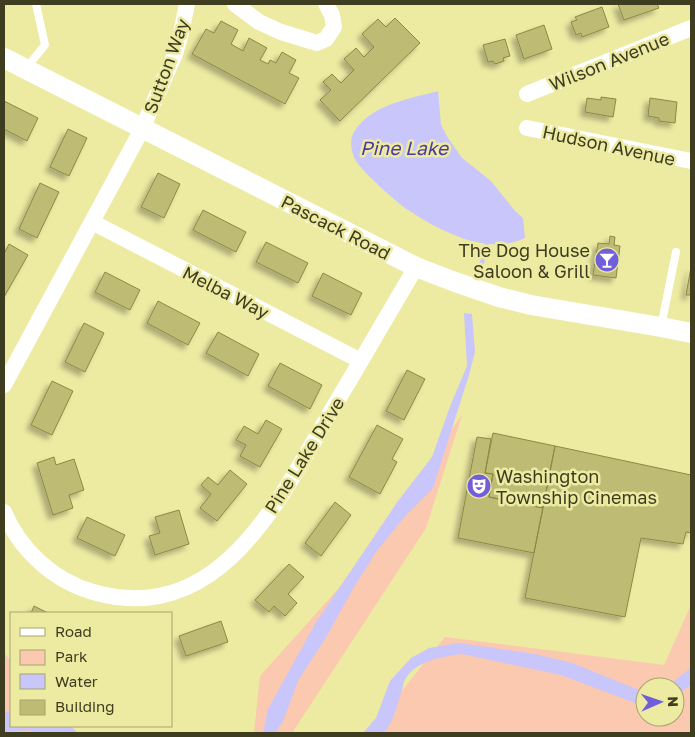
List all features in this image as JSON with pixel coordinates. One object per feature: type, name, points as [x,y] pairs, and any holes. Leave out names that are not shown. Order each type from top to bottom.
[{"type":"street","name":"Sutton Way","points":[[142,128],[175,54],[188,4]]},
{"type":"street","points":[[239,4],[259,22],[281,32],[317,43],[326,39],[334,27],[332,16],[326,4]]},
{"type":"street","name":"Wilson Avenue","points":[[527,94],[691,28]]},
{"type":"street","name":"Pascack Road","points":[[4,58],[416,267],[499,297],[531,305],[691,333]]},
{"type":"street","points":[[4,385],[142,128]]},
{"type":"street","name":"Hudson Avenue","points":[[527,128],[691,161]]},
{"type":"street","name":"Melba Way","points":[[92,222],[361,361]]},
{"type":"street","name":"Pine Lake Drive","points":[[4,512],[17,536],[31,554],[47,569],[66,582],[83,590],[104,596],[126,598],[151,597],[174,592],[195,584],[226,562],[277,504],[416,267]]},
{"type":"lane","points":[[26,69],[44,45],[36,4]]},
{"type":"lane","points":[[661,327],[676,252]]},
{"type":"green space","points":[[462,415],[426,528],[292,733],[254,733],[260,676],[339,588]]},
{"type":"green space","points":[[691,605],[691,733],[368,733],[445,637],[664,665]]},
{"type":"green space","points":[[4,653],[10,660],[10,727],[73,733],[4,733]]},
{"type":"water","name":"Pine Lake","points":[[438,91],[441,125],[448,138],[462,158],[491,181],[523,218],[525,238],[507,243],[488,244],[479,243],[446,232],[403,206],[372,179],[356,161],[351,142],[354,132],[370,115],[392,104]]},
{"type":"water","points":[[464,313],[472,314],[475,352],[433,488],[406,515],[376,552],[299,679],[283,721],[275,733],[263,733],[268,709],[315,624],[398,501],[432,457],[467,366]]},
{"type":"water","points":[[459,643],[535,654],[572,663],[635,688],[635,703],[561,675],[462,654],[431,660],[416,667],[405,680],[394,714],[384,733],[363,733],[376,718],[390,681],[411,658],[429,648]]},
{"type":"water","points":[[691,668],[691,685],[685,689],[685,677],[679,677]]},
{"type":"water","points":[[10,711],[10,727],[72,727],[78,733],[35,733],[29,730],[4,732],[4,712]]},
{"type":"building","points":[[618,4],[657,4],[659,8],[624,20]]},
{"type":"building","points":[[602,7],[609,27],[582,37],[581,33],[576,35],[571,22],[577,20],[575,17]]},
{"type":"building","points":[[395,18],[420,43],[340,121],[320,100],[331,90],[323,82],[332,74],[341,83],[354,70],[344,59],[356,48],[364,57],[374,47],[362,34],[378,19],[386,27]]},
{"type":"building","points":[[221,21],[238,30],[231,44],[243,51],[249,38],[267,48],[260,60],[268,64],[270,60],[276,63],[282,52],[296,60],[289,73],[299,78],[285,104],[192,54],[206,29],[214,33]]},
{"type":"building","points":[[544,25],[552,49],[524,59],[516,35]]},
{"type":"building","points":[[505,39],[510,56],[503,58],[504,61],[495,64],[493,61],[488,62],[483,45]]},
{"type":"building","points":[[601,97],[616,99],[613,117],[585,112],[587,98],[601,100]]},
{"type":"building","points":[[650,98],[677,102],[675,123],[659,121],[659,118],[648,116]]},
{"type":"building","points":[[4,101],[38,118],[27,141],[4,129]]},
{"type":"building","points":[[68,129],[87,138],[69,176],[50,167]]},
{"type":"building","points":[[158,173],[180,184],[164,218],[141,207]]},
{"type":"building","points":[[40,183],[59,192],[37,238],[19,229]]},
{"type":"building","points":[[203,210],[246,232],[236,252],[193,230]]},
{"type":"building","name":"The Dog House Saloon & Grill","points":[[610,236],[615,237],[614,245],[620,246],[616,278],[593,275],[598,243],[609,244]]},
{"type":"building","points":[[266,242],[308,263],[298,283],[256,262]]},
{"type":"building","points":[[9,244],[28,255],[4,297],[4,254]]},
{"type":"building","points":[[691,267],[691,295],[686,295]]},
{"type":"building","points":[[105,272],[140,290],[130,310],[95,292]]},
{"type":"building","points":[[323,273],[362,293],[351,315],[312,296]]},
{"type":"building","points":[[158,301],[200,323],[188,345],[147,323]]},
{"type":"building","points":[[84,323],[104,333],[85,372],[65,362]]},
{"type":"building","points":[[218,332],[259,354],[248,376],[206,353]]},
{"type":"building","points":[[280,363],[322,385],[310,409],[268,386]]},
{"type":"building","points":[[407,370],[425,379],[404,420],[386,411]]},
{"type":"building","points":[[52,381],[73,391],[52,435],[31,425]]},
{"type":"building","points":[[266,420],[282,429],[260,467],[240,456],[246,445],[236,440],[244,426],[258,434]]},
{"type":"building","points":[[377,425],[403,439],[392,459],[397,462],[380,494],[349,477]]},
{"type":"building","points":[[493,433],[555,446],[543,508],[489,497],[493,474],[485,473]]},
{"type":"building","name":"Washington Township Cinemas","points":[[477,437],[491,439],[485,473],[493,474],[489,497],[543,508],[534,553],[458,538]]},
{"type":"building","points":[[555,446],[691,475],[691,533],[686,532],[683,544],[641,538],[625,617],[525,598]]},
{"type":"building","points":[[54,457],[56,465],[74,459],[84,490],[69,495],[73,508],[53,515],[37,463]]},
{"type":"building","points":[[230,470],[247,484],[217,521],[200,508],[211,494],[201,485],[208,477],[218,485]]},
{"type":"building","points":[[335,502],[351,515],[321,556],[305,543]]},
{"type":"building","points":[[179,510],[189,544],[155,555],[149,536],[160,533],[155,517]]},
{"type":"building","points":[[87,517],[125,535],[115,556],[77,538]]},
{"type":"building","points":[[289,564],[304,577],[288,594],[297,603],[285,616],[274,606],[269,612],[255,600]]},
{"type":"building","points":[[34,606],[46,612],[31,612]]},
{"type":"building","points":[[221,621],[228,642],[186,656],[179,636]]},
{"type":"waterway","points":[[480,270],[487,243]]},
{"type":"place","name":"The Dog House Saloon & Grill","points":[[607,260]]},
{"type":"place","name":"Washington Township Cinemas","points":[[479,486]]}]
